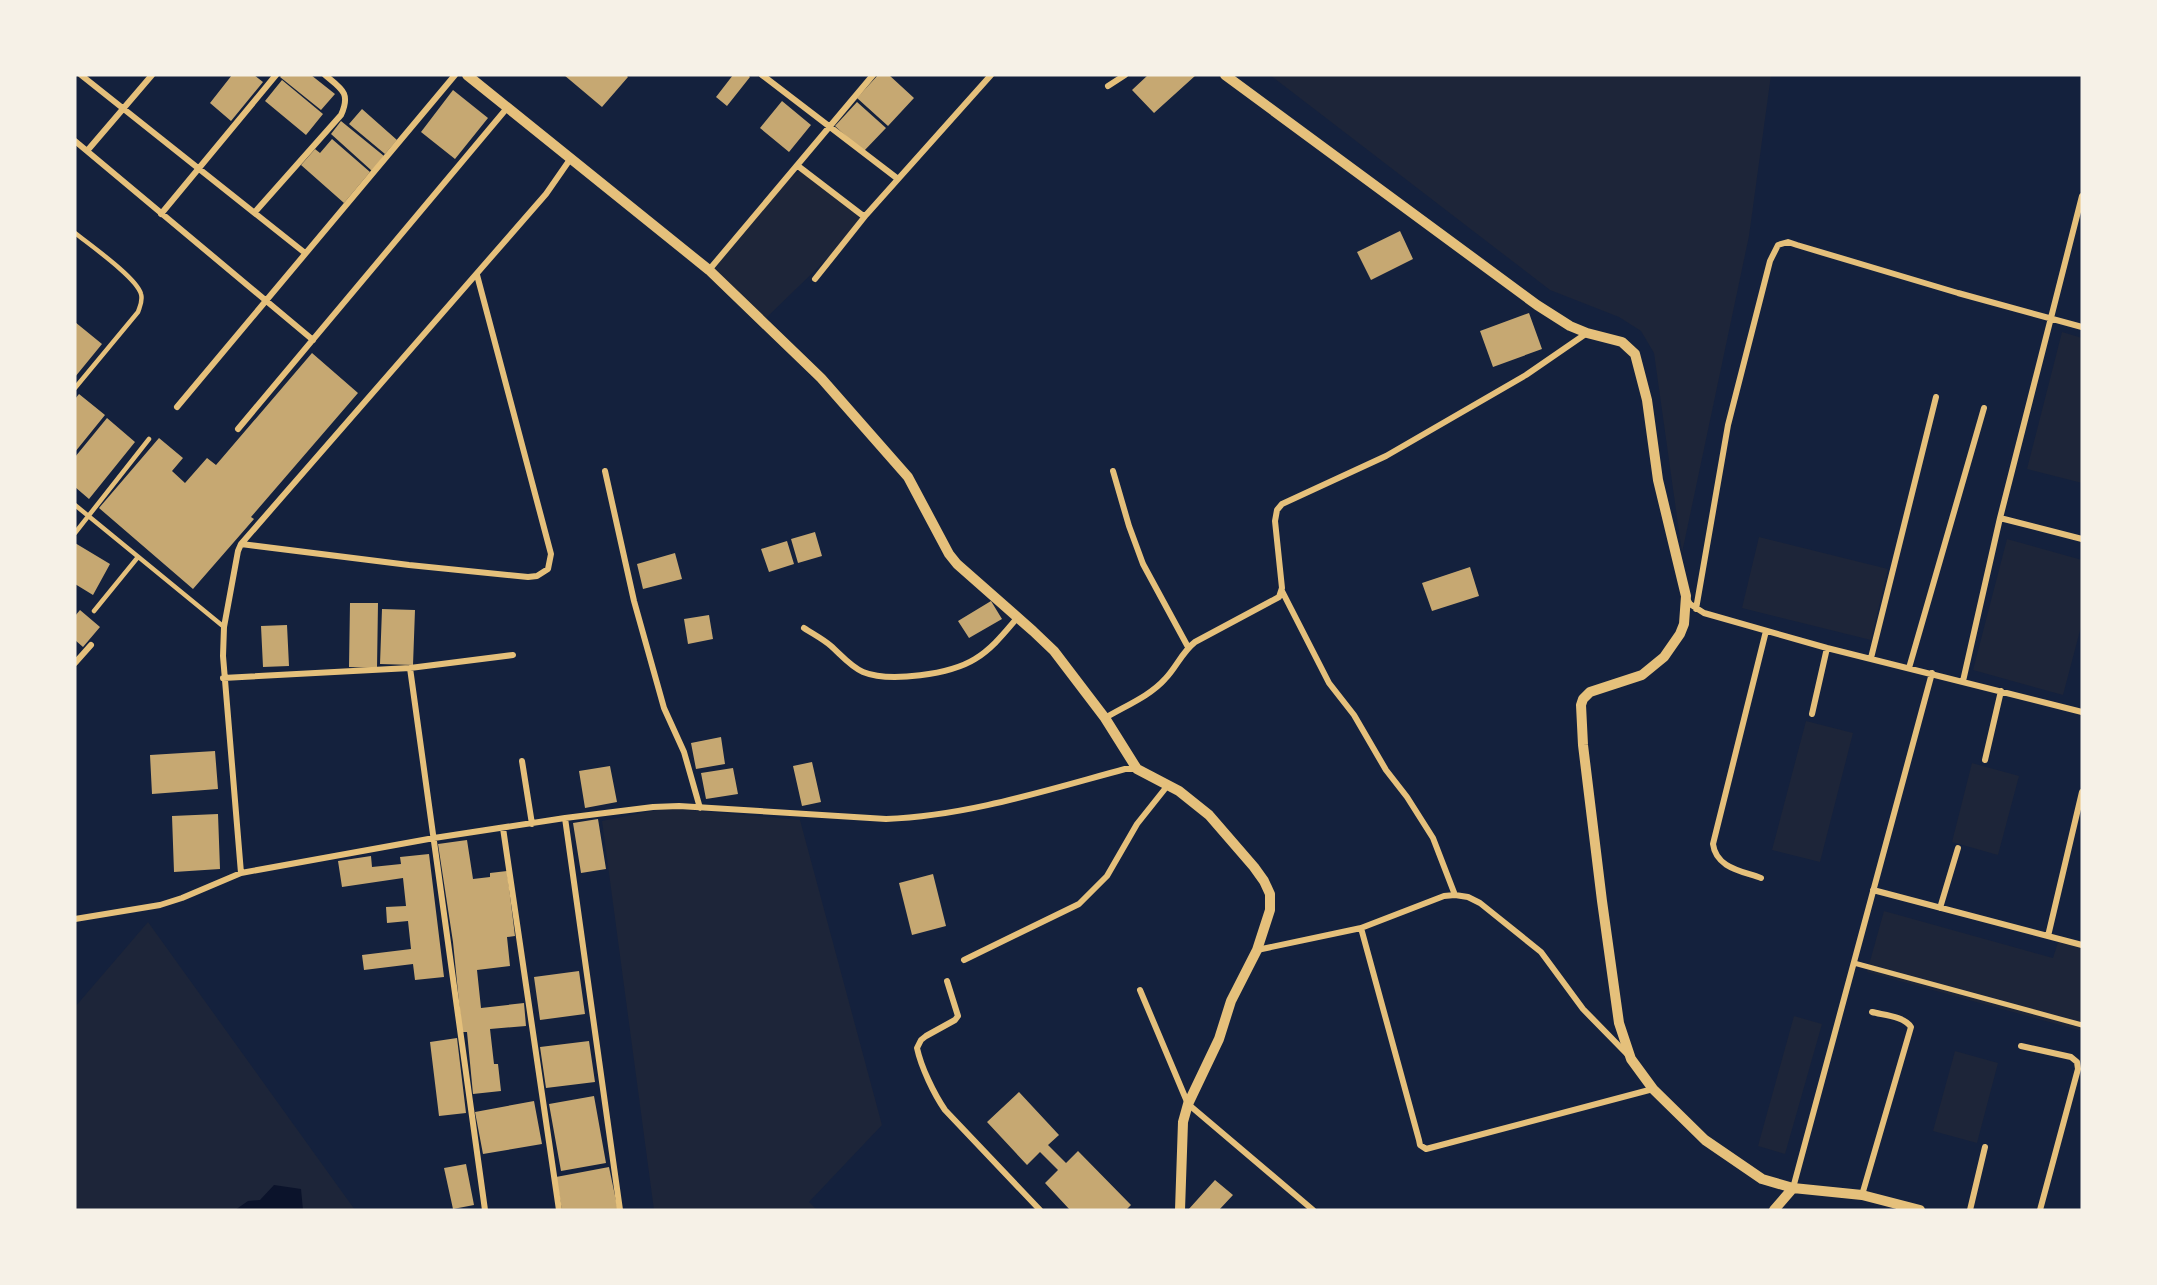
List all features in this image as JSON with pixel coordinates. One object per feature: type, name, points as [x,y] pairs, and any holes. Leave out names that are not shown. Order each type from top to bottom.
[{"type":"street","points":[[81,75],[305,253]]},
{"type":"street","points":[[87,151],[152,75]]},
{"type":"street","points":[[255,212],[341,115],[346,105],[343,89],[325,75]]},
{"type":"street","points":[[177,407],[455,75]]},
{"type":"street","points":[[467,75],[709,270],[821,378],[908,477],[949,555],[966,573],[1018,617],[1065,664],[1105,718],[1137,769]]},
{"type":"street","points":[[762,75],[898,179]]},
{"type":"street","points":[[709,270],[873,75]]},
{"type":"street","points":[[814,279],[866,215],[991,75]]},
{"type":"street","points":[[1108,86],[1125,75]]},
{"type":"street","points":[[1225,75],[1537,305],[1570,326],[1622,342],[1635,354],[1647,400],[1658,480],[1686,596],[1696,609],[1827,648],[2082,711]]},
{"type":"street","points":[[161,214],[274,76]]},
{"type":"street","points":[[238,429],[507,108]]},
{"type":"street","points":[[75,141],[313,340]]},
{"type":"street","points":[[241,873],[223,678],[224,627],[235,562],[241,544],[477,275],[546,194],[571,159]]},
{"type":"street","points":[[798,166],[862,215],[866,215]]},
{"type":"street","points":[[1963,681],[2000,518],[2082,196]]},
{"type":"street","points":[[1696,609],[1728,425],[1770,261],[1778,245],[1788,242],[2082,327]]},
{"type":"street","points":[[241,544],[528,577],[541,574],[548,569],[551,554],[477,275]]},
{"type":"street","points":[[1455,895],[1433,838],[1407,797],[1386,770],[1354,715],[1329,683],[1282,590],[1275,521],[1277,510],[1282,504],[1386,456],[1526,375],[1587,333]]},
{"type":"street","points":[[1871,658],[1936,397]]},
{"type":"street","points":[[1909,668],[1984,408]]},
{"type":"street","points":[[605,471],[634,601],[664,708],[684,752],[700,808]]},
{"type":"street","points":[[1113,471],[1143,564],[1188,647]]},
{"type":"street","points":[[2000,518],[2082,539]]},
{"type":"street","points":[[1105,718],[1157,687],[1173,670],[1188,647],[1204,636],[1276,599],[1282,590]]},
{"type":"street","points":[[1631,1059],[1619,1023],[1583,745],[1581,705],[1590,692],[1642,675],[1664,657],[1684,624],[1686,596]]},
{"type":"street","points":[[804,628],[826,642],[862,672],[893,677],[931,673],[968,663],[987,651],[1018,617]]},
{"type":"street","points":[[1761,878],[1719,861],[1713,844],[1766,631]]},
{"type":"street","points":[[75,663],[91,645]]},
{"type":"street","points":[[1812,714],[1827,648]]},
{"type":"street","points":[[223,678],[410,668],[513,655]]},
{"type":"street","points":[[410,668],[485,1210]]},
{"type":"street","points":[[1774,1210],[1793,1188],[1932,674]]},
{"type":"street","points":[[1985,760],[2001,691]]},
{"type":"street","points":[[522,761],[532,824]]},
{"type":"street","points":[[75,919],[160,905],[241,873],[434,838],[565,818],[661,807],[886,819],[914,818],[951,812],[1125,769],[1137,769],[1179,791],[1209,815],[1264,881],[1270,894],[1270,910],[1257,950],[1231,1001],[1219,1039],[1188,1104],[1184,1122],[1180,1210]]},
{"type":"street","points":[[964,960],[1079,904],[1107,876],[1137,824],[1168,785]]},
{"type":"street","points":[[2048,936],[2082,792]]},
{"type":"street","points":[[565,818],[620,1210]]},
{"type":"street","points":[[502,828],[559,1210]]},
{"type":"street","points":[[1940,908],[1958,848]]},
{"type":"street","points":[[1873,890],[2082,945]]},
{"type":"street","points":[[1257,950],[1361,928],[1444,896],[1468,897],[1480,903],[1541,952],[1583,1010],[1631,1059],[1653,1089],[1705,1140],[1762,1179],[1793,1188],[1862,1195],[1920,1210]]},
{"type":"street","points":[[1361,928],[1420,1145],[1426,1149],[1653,1089]]},
{"type":"street","points":[[1854,963],[2082,1025]]},
{"type":"street","points":[[947,981],[958,1016],[921,1040],[917,1048],[920,1057],[938,1101],[945,1110],[1040,1210]]},
{"type":"street","points":[[1140,990],[1188,1104],[1313,1210]]},
{"type":"street","points":[[1862,1195],[1911,1027],[1904,1020],[1872,1012]]},
{"type":"street","points":[[2021,1046],[2070,1057],[2077,1062],[2078,1069],[2040,1210]]},
{"type":"street","points":[[1970,1210],[1985,1146]]},
{"type":"lane","points":[[75,233],[132,280],[141,291],[142,300],[138,312],[75,388]]},
{"type":"lane","points":[[75,533],[149,439]]},
{"type":"lane","points":[[75,506],[224,627]]},
{"type":"lane","points":[[94,611],[138,557]]},
{"type":"shaded area","points":[[1270,75],[1771,75],[1749,236],[1682,553],[1654,353],[1641,331],[1619,317],[1550,290]]},
{"type":"shaded area","points":[[801,170],[860,218],[831,255],[766,318],[713,268],[789,179]]},
{"type":"shaded area","points":[[2062,332],[2082,338],[2082,483],[2027,469]]},
{"type":"shaded area","points":[[1759,537],[1888,569],[1871,640],[1742,608]]},
{"type":"shaded area","points":[[2007,539],[2082,560],[2082,623],[2063,695],[1973,670]]},
{"type":"shaded area","points":[[1806,721],[1853,733],[1820,862],[1772,850]]},
{"type":"shaded area","points":[[1972,763],[2019,776],[1998,855],[1952,842]]},
{"type":"shaded area","points":[[667,808],[800,820],[882,1125],[809,1202],[817,1210],[654,1210],[602,821]]},
{"type":"shaded area","points":[[1884,911],[2053,958],[2060,936],[2082,942],[2082,1031],[1867,972]]},
{"type":"shaded area","points":[[148,922],[355,1210],[75,1210],[75,1007]]},
{"type":"shaded area","points":[[1794,1016],[1822,1024],[1785,1154],[1758,1146]]},
{"type":"shaded area","points":[[1955,1051],[1998,1063],[1977,1143],[1933,1131]]},
{"type":"shaded area","points":[[274,1185],[301,1189],[303,1210],[235,1210],[248,1201],[260,1200]]},
{"type":"building","points":[[232,75],[254,75],[263,82],[231,121],[210,103]]},
{"type":"building","points":[[282,75],[311,75],[335,94],[321,110],[280,77]]},
{"type":"building","points":[[564,75],[626,75],[628,77],[602,107]]},
{"type":"building","points":[[733,75],[750,77],[727,106],[716,97]]},
{"type":"building","points":[[878,75],[889,75],[914,98],[888,126],[857,98]]},
{"type":"building","points":[[1148,75],[1196,75],[1154,113],[1132,90]]},
{"type":"building","points":[[282,80],[323,114],[306,135],[265,101]]},
{"type":"building","points":[[453,90],[488,118],[455,159],[421,132]]},
{"type":"building","points":[[782,101],[811,125],[789,152],[760,128]]},
{"type":"building","points":[[857,102],[886,128],[863,152],[835,126]]},
{"type":"building","points":[[362,109],[397,140],[385,154],[349,124]]},
{"type":"building","points":[[341,121],[384,156],[372,171],[331,134]]},
{"type":"building","points":[[332,139],[370,172],[344,203],[301,165],[315,149],[320,153]]},
{"type":"building","points":[[1400,231],[1413,259],[1371,280],[1357,252]]},
{"type":"building","points":[[1529,313],[1542,349],[1493,367],[1480,331]]},
{"type":"building","points":[[75,322],[102,344],[75,377]]},
{"type":"building","points":[[312,353],[358,393],[251,517],[254,519],[193,589],[99,508],[159,438],[183,458],[172,471],[185,483],[207,458],[216,465]]},
{"type":"building","points":[[79,394],[105,415],[75,452],[75,399]]},
{"type":"building","points":[[107,418],[135,442],[89,499],[75,487],[75,457]]},
{"type":"building","points":[[815,532],[822,556],[798,563],[791,539]]},
{"type":"building","points":[[787,541],[794,564],[769,572],[761,549]]},
{"type":"building","points":[[75,543],[110,564],[93,595],[75,584]]},
{"type":"building","points":[[675,553],[682,579],[643,589],[637,564]]},
{"type":"building","points":[[1470,567],[1479,596],[1432,611],[1422,583]]},
{"type":"building","points":[[991,601],[1002,619],[969,638],[958,621]]},
{"type":"building","points":[[350,603],[378,603],[377,668],[349,667]]},
{"type":"building","points":[[382,609],[415,610],[413,665],[380,664]]},
{"type":"building","points":[[80,610],[100,627],[83,647],[75,640],[75,616]]},
{"type":"building","points":[[709,615],[713,639],[688,644],[684,619]]},
{"type":"building","points":[[287,625],[289,666],[263,667],[261,626]]},
{"type":"building","points":[[721,737],[725,764],[696,769],[691,743]]},
{"type":"building","points":[[215,751],[218,789],[152,794],[150,755]]},
{"type":"building","points":[[812,762],[821,802],[802,806],[793,766]]},
{"type":"building","points":[[610,766],[617,802],[585,808],[579,771]]},
{"type":"building","points":[[733,768],[738,794],[706,799],[701,773]]},
{"type":"building","points":[[218,814],[220,869],[174,872],[172,816]]},
{"type":"building","points":[[598,819],[606,869],[581,873],[573,823]]},
{"type":"building","points":[[467,840],[473,879],[490,877],[490,873],[507,871],[515,936],[507,937],[510,966],[477,970],[481,1008],[524,1003],[526,1026],[490,1029],[494,1064],[498,1064],[501,1091],[473,1094],[467,1032],[462,1032],[453,942],[438,844]]},
{"type":"building","points":[[429,854],[444,977],[415,980],[413,964],[364,970],[362,955],[411,949],[408,921],[387,923],[386,907],[406,906],[403,878],[342,887],[338,861],[371,856],[372,867],[401,864],[400,857]]},
{"type":"building","points":[[933,874],[946,926],[912,935],[899,883]]},
{"type":"building","points":[[579,971],[585,1014],[540,1020],[534,977]]},
{"type":"building","points":[[457,1038],[466,1113],[439,1116],[430,1042]]},
{"type":"building","points":[[589,1041],[595,1082],[546,1088],[540,1047]]},
{"type":"building","points":[[1019,1092],[1059,1135],[1048,1145],[1066,1163],[1078,1151],[1131,1205],[1126,1210],[1070,1210],[1045,1183],[1058,1170],[1040,1152],[1027,1165],[987,1122]]},
{"type":"building","points":[[594,1096],[606,1163],[561,1171],[549,1104]]},
{"type":"building","points":[[534,1101],[542,1144],[483,1154],[475,1112]]},
{"type":"building","points":[[466,1164],[474,1205],[453,1209],[444,1168]]},
{"type":"building","points":[[609,1167],[618,1210],[562,1210],[556,1177]]},
{"type":"building","points":[[1215,1180],[1233,1195],[1219,1210],[1188,1210]]}]
